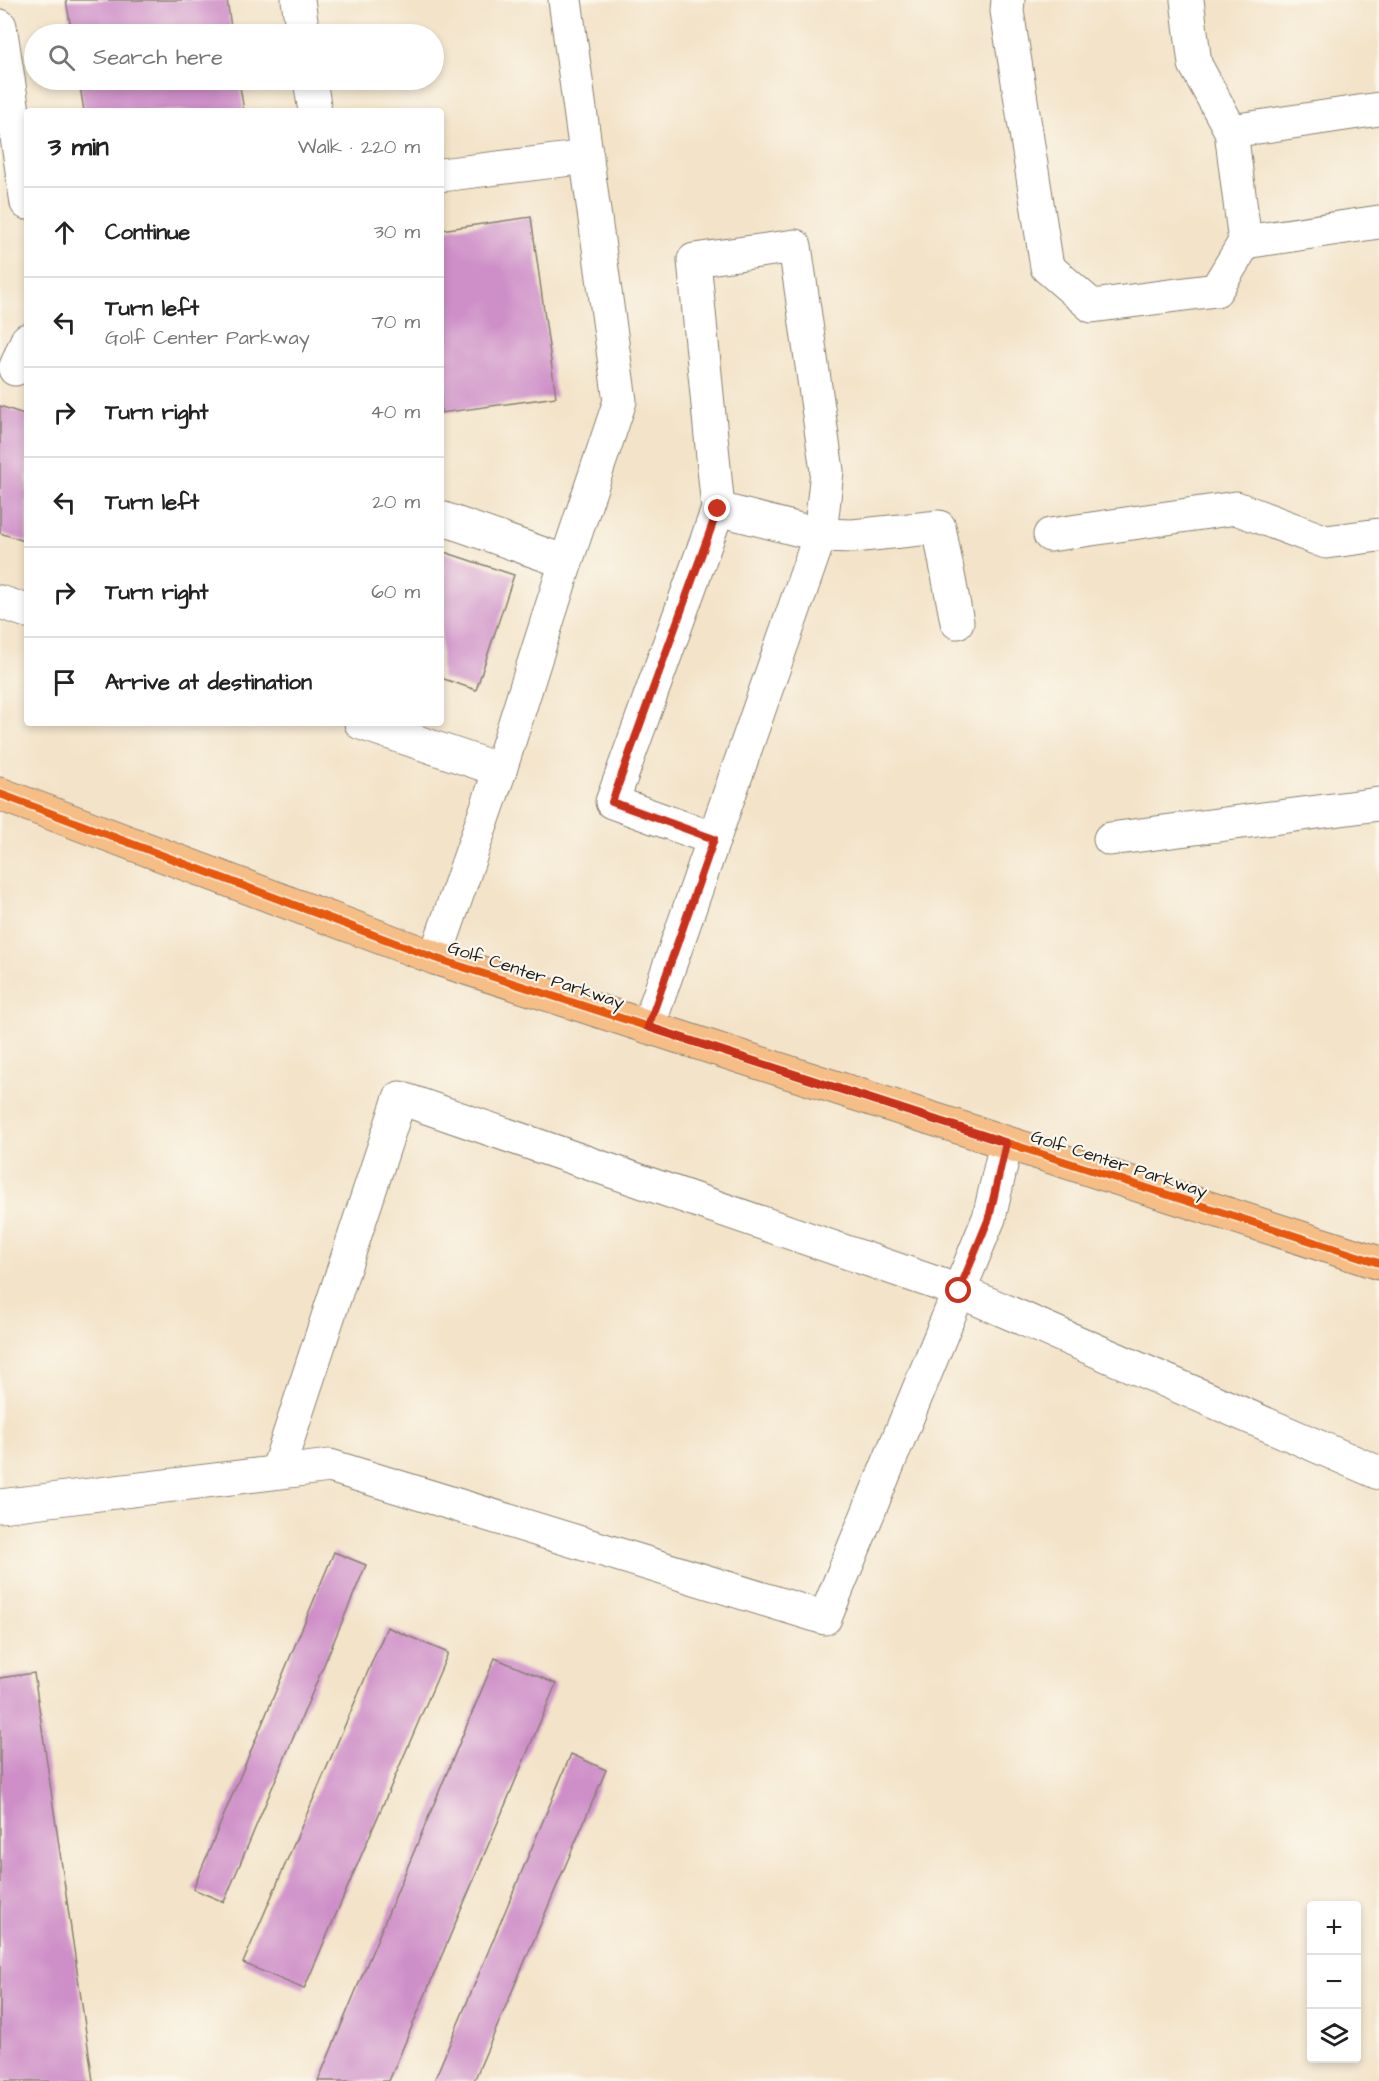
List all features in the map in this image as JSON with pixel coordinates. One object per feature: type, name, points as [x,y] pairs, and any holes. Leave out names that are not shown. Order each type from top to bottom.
[{"type":"main road","name":"Golf Center Parkway","points":[[0,794],[435,958],[1379,1263]]},
{"type":"lane","points":[[298,0],[302,24]]},
{"type":"lane","points":[[435,958],[500,770],[566,562],[621,401],[565,0]]},
{"type":"lane","points":[[1008,0],[1009,22],[1047,267],[1092,306],[1215,290],[1245,242],[1231,131],[1195,64],[1186,0]]},
{"type":"lane","points":[[0,26],[24,183]]},
{"type":"lane","points":[[312,90],[315,108]]},
{"type":"lane","points":[[1231,131],[1379,110]]},
{"type":"lane","points":[[444,175],[587,157]]},
{"type":"lane","points":[[1245,242],[1379,222]]},
{"type":"lane","points":[[648,1027],[714,839],[820,535],[826,471],[795,246],[694,260],[718,509],[612,802],[714,839]]},
{"type":"lane","points":[[1050,535],[1236,508],[1326,542],[1379,535]]},
{"type":"lane","points":[[718,509],[820,535],[853,536],[939,527],[957,622]]},
{"type":"lane","points":[[444,519],[566,562]]},
{"type":"lane","points":[[0,602],[24,610]]},
{"type":"lane","points":[[370,726],[500,770]]},
{"type":"lane","points":[[1110,839],[1379,804]]},
{"type":"lane","points":[[277,1472],[400,1098],[959,1291],[1379,1473]]},
{"type":"lane","points":[[0,1506],[330,1466],[825,1618],[989,1218],[1006,1143]]},
{"type":"building","points":[[66,0],[227,0],[231,24],[70,24]]},
{"type":"building","points":[[81,90],[241,90],[244,108],[84,108]]},
{"type":"building","points":[[531,217],[556,397],[444,413],[444,230]]},
{"type":"building","points":[[0,406],[24,414],[24,541],[0,533]]},
{"type":"building","points":[[444,552],[514,575],[476,690],[444,679]]},
{"type":"building","points":[[334,1552],[366,1565],[224,1902],[193,1889]]},
{"type":"building","points":[[387,1627],[448,1653],[304,1989],[243,1963]]},
{"type":"building","points":[[495,1658],[556,1684],[389,2081],[318,2081]]},
{"type":"building","points":[[34,1673],[93,2081],[0,2081],[0,1678]]},
{"type":"building","points":[[571,1754],[606,1770],[474,2081],[434,2081]]},
{"type":"cycle path","points":[[0,794],[435,958],[1379,1263]]},
{"type":"route","points":[[718,509],[612,802],[714,839],[648,1027],[1006,1143],[989,1218],[959,1291]]}]
